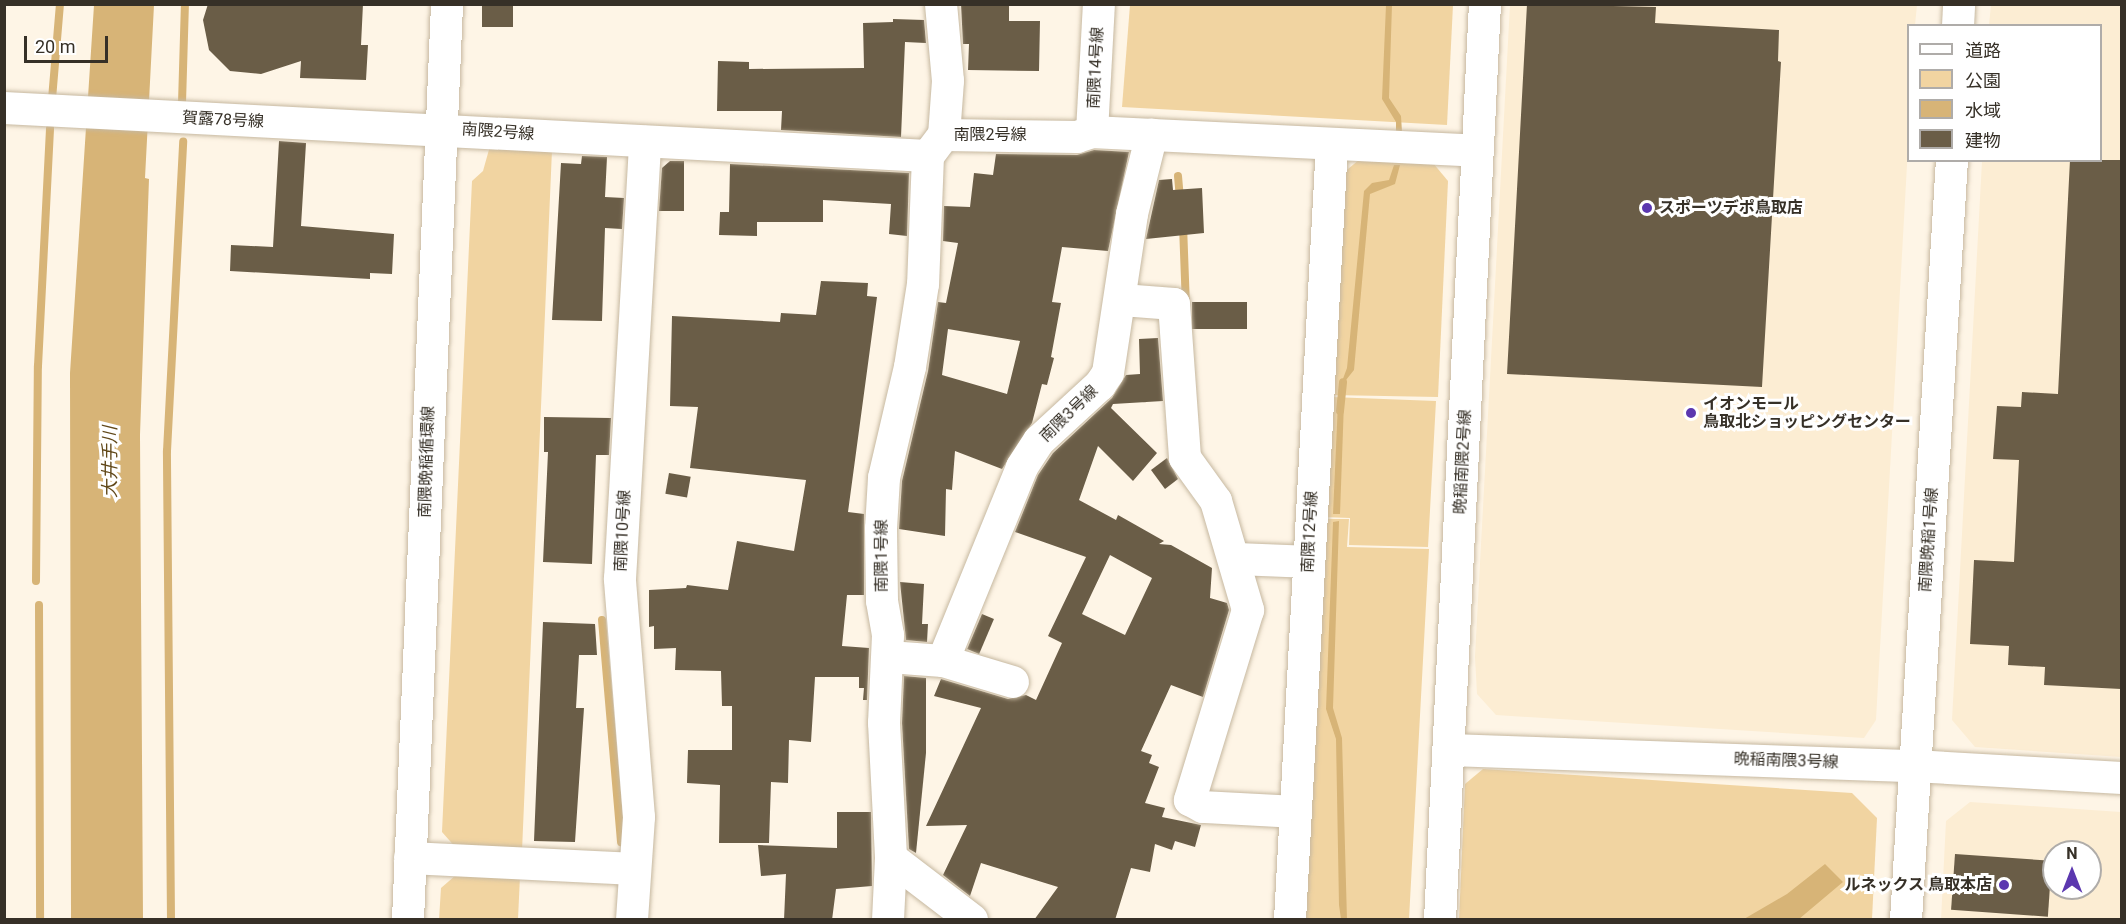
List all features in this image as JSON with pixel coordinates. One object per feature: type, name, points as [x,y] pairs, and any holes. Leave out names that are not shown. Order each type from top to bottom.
[{"type":"street","name":"南隈晩稲循環線","points":[[408,920],[447,4]]},
{"type":"street","name":"南隈14号線","points":[[1092,132],[1099,4]]},
{"type":"street","name":"晩稲南隈2号線","points":[[1440,920],[1485,4]]},
{"type":"street","points":[[1958,24],[1959,4]]},
{"type":"street","name":"南隈1号線","points":[[888,920],[891,858],[884,723],[889,657],[880,562],[884,478],[910,368],[923,284],[936,145],[948,81],[942,9]]},
{"type":"street","name":"賀露78号線","points":[[4,108],[441,129]]},
{"type":"street","name":"南隈2号線","points":[[441,129],[645,142],[936,145],[1077,137],[1092,132],[1477,151]]},
{"type":"street","name":"南隈3号線","points":[[943,661],[1023,467],[1039,441],[1100,385],[1108,373],[1122,300],[1132,214],[1152,134]]},
{"type":"street","name":"南隈10号線","points":[[632,920],[639,817],[620,579],[645,142]]},
{"type":"street","name":"南隈12号線","points":[[1290,920],[1332,145]]},
{"type":"street","name":"南隈晩稲1号線","points":[[1906,920],[1952,162]]},
{"type":"street","points":[[1122,300],[1174,304],[1185,458],[1216,501],[1248,610],[1190,800],[1203,807],[1295,812]]},
{"type":"street","points":[[1234,559],[1308,562]]},
{"type":"street","points":[[889,657],[943,661],[1012,682]]},
{"type":"street","name":"晩稲南隈3号線","points":[[1450,750],[1914,766],[2121,778]]},
{"type":"street","points":[[410,858],[635,869]]},
{"type":"street","points":[[891,858],[972,920]]},
{"type":"shaded area","name":"イオンモール 鳥取北ショッピングセンター","points":[[1510,5],[1917,5],[1915,24],[1907,24],[1907,162],[1876,720],[1864,738],[1496,715],[1477,694],[1475,657]]},
{"type":"shaded area","points":[[1991,5],[2121,5],[2121,757],[1975,747],[1952,720],[1982,162],[2102,162],[2102,24],[1989,24]]},
{"type":"shaded area","points":[[1970,802],[2121,812],[2121,919],[1941,920],[1946,821]]},
{"type":"green space","points":[[1130,5],[1453,5],[1447,125],[1122,107]]},
{"type":"green space","points":[[490,146],[552,150],[522,851],[457,849],[442,832],[472,181],[483,171]]},
{"type":"green space","points":[[1360,159],[1433,163],[1448,181],[1438,397],[1331,395],[1342,174]]},
{"type":"green space","points":[[1331,397],[1436,401],[1428,547],[1349,545],[1350,518],[1324,517]]},
{"type":"green space","points":[[1324,519],[1349,519],[1347,547],[1429,549],[1409,919],[1304,920]]},
{"type":"green space","points":[[1483,769],[1852,793],[1877,818],[1872,919],[1459,920],[1465,784]]},
{"type":"green space","points":[[456,875],[520,876],[518,919],[439,920],[441,888]]},
{"type":"water","name":"大井手川","points":[[94,5],[154,5],[145,178],[149,179],[140,435],[143,919],[71,920],[70,373]]},
{"type":"water","points":[[1386,5],[1392,5],[1389,98],[1401,116],[1402,132],[1396,132],[1396,122],[1382,99]]},
{"type":"water","points":[[1394,165],[1400,165],[1395,184],[1370,194],[1354,370],[1346,380],[1345,392],[1338,392],[1347,368],[1364,191],[1372,183],[1389,180]]},
{"type":"water","points":[[1338,402],[1344,402],[1340,514],[1333,514]]},
{"type":"water","points":[[1339,521],[1333,708],[1342,738],[1347,920],[1341,919],[1339,905],[1336,739],[1326,709],[1333,522]]},
{"type":"water","points":[[1825,864],[1843,882],[1799,919],[1744,919],[1787,894]]},
{"type":"building","points":[[208,4],[363,4],[361,45],[368,45],[366,80],[300,78],[301,61],[261,74],[230,71],[209,50],[203,20]]},
{"type":"building","points":[[482,4],[513,4],[513,27],[482,27]]},
{"type":"building","points":[[961,4],[1009,4],[1009,21],[1040,21],[1039,71],[968,70],[969,44],[963,44]]},
{"type":"building","points":[[1527,4],[1656,7],[1655,23],[1779,30],[1778,61],[1781,62],[1762,387],[1507,374]]},
{"type":"building","points":[[893,19],[924,20],[926,43],[905,42],[901,137],[781,130],[782,111],[717,111],[718,61],[749,62],[749,69],[864,68],[863,23],[893,22]]},
{"type":"building","points":[[279,141],[306,143],[301,226],[394,234],[392,274],[370,273],[370,279],[230,271],[231,245],[273,247]]},
{"type":"building","points":[[1094,150],[1129,152],[1108,251],[1062,247],[1052,302],[1061,303],[1051,357],[1054,358],[1047,385],[1042,384],[1032,423],[1002,469],[955,451],[952,490],[946,489],[945,536],[899,529],[902,481],[928,371],[938,302],[946,303],[958,243],[943,241],[944,206],[970,207],[974,173],[993,175],[996,154],[1077,155]],"holes":[[[948,329],[1020,341],[1007,394],[942,375]]]},
{"type":"building","points":[[582,156],[607,157],[605,197],[624,198],[622,229],[605,228],[602,321],[552,320],[561,163],[581,164]]},
{"type":"building","points":[[2121,160],[2121,689],[2044,685],[2045,667],[2008,665],[2009,646],[1970,644],[1974,560],[2014,562],[2019,460],[1993,459],[1997,406],[2021,407],[2022,392],[2058,394],[2070,162]]},
{"type":"building","points":[[670,161],[684,161],[684,211],[659,211],[662,168]]},
{"type":"building","points":[[730,164],[909,173],[907,236],[889,234],[891,204],[823,200],[823,222],[757,222],[757,236],[719,235],[720,212],[729,212]]},
{"type":"building","points":[[1172,179],[1173,190],[1202,188],[1204,233],[1146,239],[1159,180]]},
{"type":"building","points":[[821,281],[868,283],[867,296],[877,297],[848,512],[864,514],[864,595],[847,595],[842,646],[869,648],[867,700],[863,700],[864,688],[859,688],[859,677],[815,677],[811,742],[789,740],[788,783],[771,782],[769,843],[719,843],[720,785],[687,783],[688,750],[732,750],[732,706],[722,706],[721,671],[675,670],[676,648],[654,649],[654,626],[649,627],[649,590],[686,588],[687,585],[728,590],[737,541],[794,551],[806,480],[690,468],[698,407],[670,406],[672,316],[780,322],[781,313],[816,315]]},
{"type":"building","points":[[1192,302],[1247,302],[1247,329],[1192,329]]},
{"type":"building","points":[[1158,338],[1163,401],[1113,404],[1111,408],[1157,453],[1133,481],[1098,446],[1079,500],[1116,520],[1118,515],[1164,541],[1159,544],[1171,545],[1212,568],[1210,598],[1227,603],[1229,610],[1203,697],[1171,685],[1141,751],[1152,755],[1149,763],[1159,767],[1145,803],[1165,808],[1162,817],[1201,825],[1195,847],[1175,841],[1172,850],[1155,844],[1150,872],[1131,868],[1115,920],[1034,920],[1058,887],[981,863],[970,896],[943,875],[967,825],[926,826],[981,708],[934,696],[941,679],[1008,699],[1026,695],[1036,700],[1062,643],[1048,636],[1086,557],[1015,532],[1038,475],[1053,453],[1112,398],[1126,375],[1140,374],[1139,339]],"holes":[[[1110,555],[1152,578],[1125,635],[1082,614]]]},
{"type":"building","points":[[544,417],[611,418],[609,455],[596,455],[592,564],[543,562],[548,452],[544,452]]},
{"type":"building","points":[[1167,458],[1178,479],[1165,489],[1151,470]]},
{"type":"building","points":[[669,473],[691,477],[687,498],[665,494]]},
{"type":"building","points":[[900,582],[924,584],[922,624],[928,624],[927,642],[906,640]]},
{"type":"building","points":[[982,614],[994,619],[979,654],[967,649]]},
{"type":"building","points":[[543,622],[595,624],[597,655],[579,655],[576,708],[584,708],[575,842],[534,841]]},
{"type":"building","points":[[904,676],[926,678],[926,753],[916,853],[909,849],[902,723]]},
{"type":"building","points":[[837,812],[871,812],[872,886],[836,889],[832,920],[784,920],[786,874],[761,876],[758,845],[837,848]]},
{"type":"building","points":[[1955,854],[2042,860],[2042,900],[2049,900],[2048,917],[1951,910]]},
{"type":"waterway","points":[[52,99],[60,4]]},
{"type":"waterway","points":[[182,103],[185,4]]},
{"type":"waterway","points":[[36,581],[38,366],[50,128]]},
{"type":"waterway","points":[[171,920],[167,451],[183,141]]},
{"type":"waterway","points":[[1178,176],[1180,200]]},
{"type":"waterway","points":[[1183,225],[1186,305]]},
{"type":"waterway","points":[[1340,411],[1343,382]]},
{"type":"waterway","points":[[39,605],[40,920]]},
{"type":"waterway","points":[[602,620],[621,842]]},
{"type":"place","name":"スポーツデポ鳥取店","points":[[1647,208]]},
{"type":"place","name":"イオンモール 鳥取北ショッピングセンター","points":[[1691,413]]},
{"type":"place","name":"ルネックス 鳥取本店","points":[[2004,885]]}]
